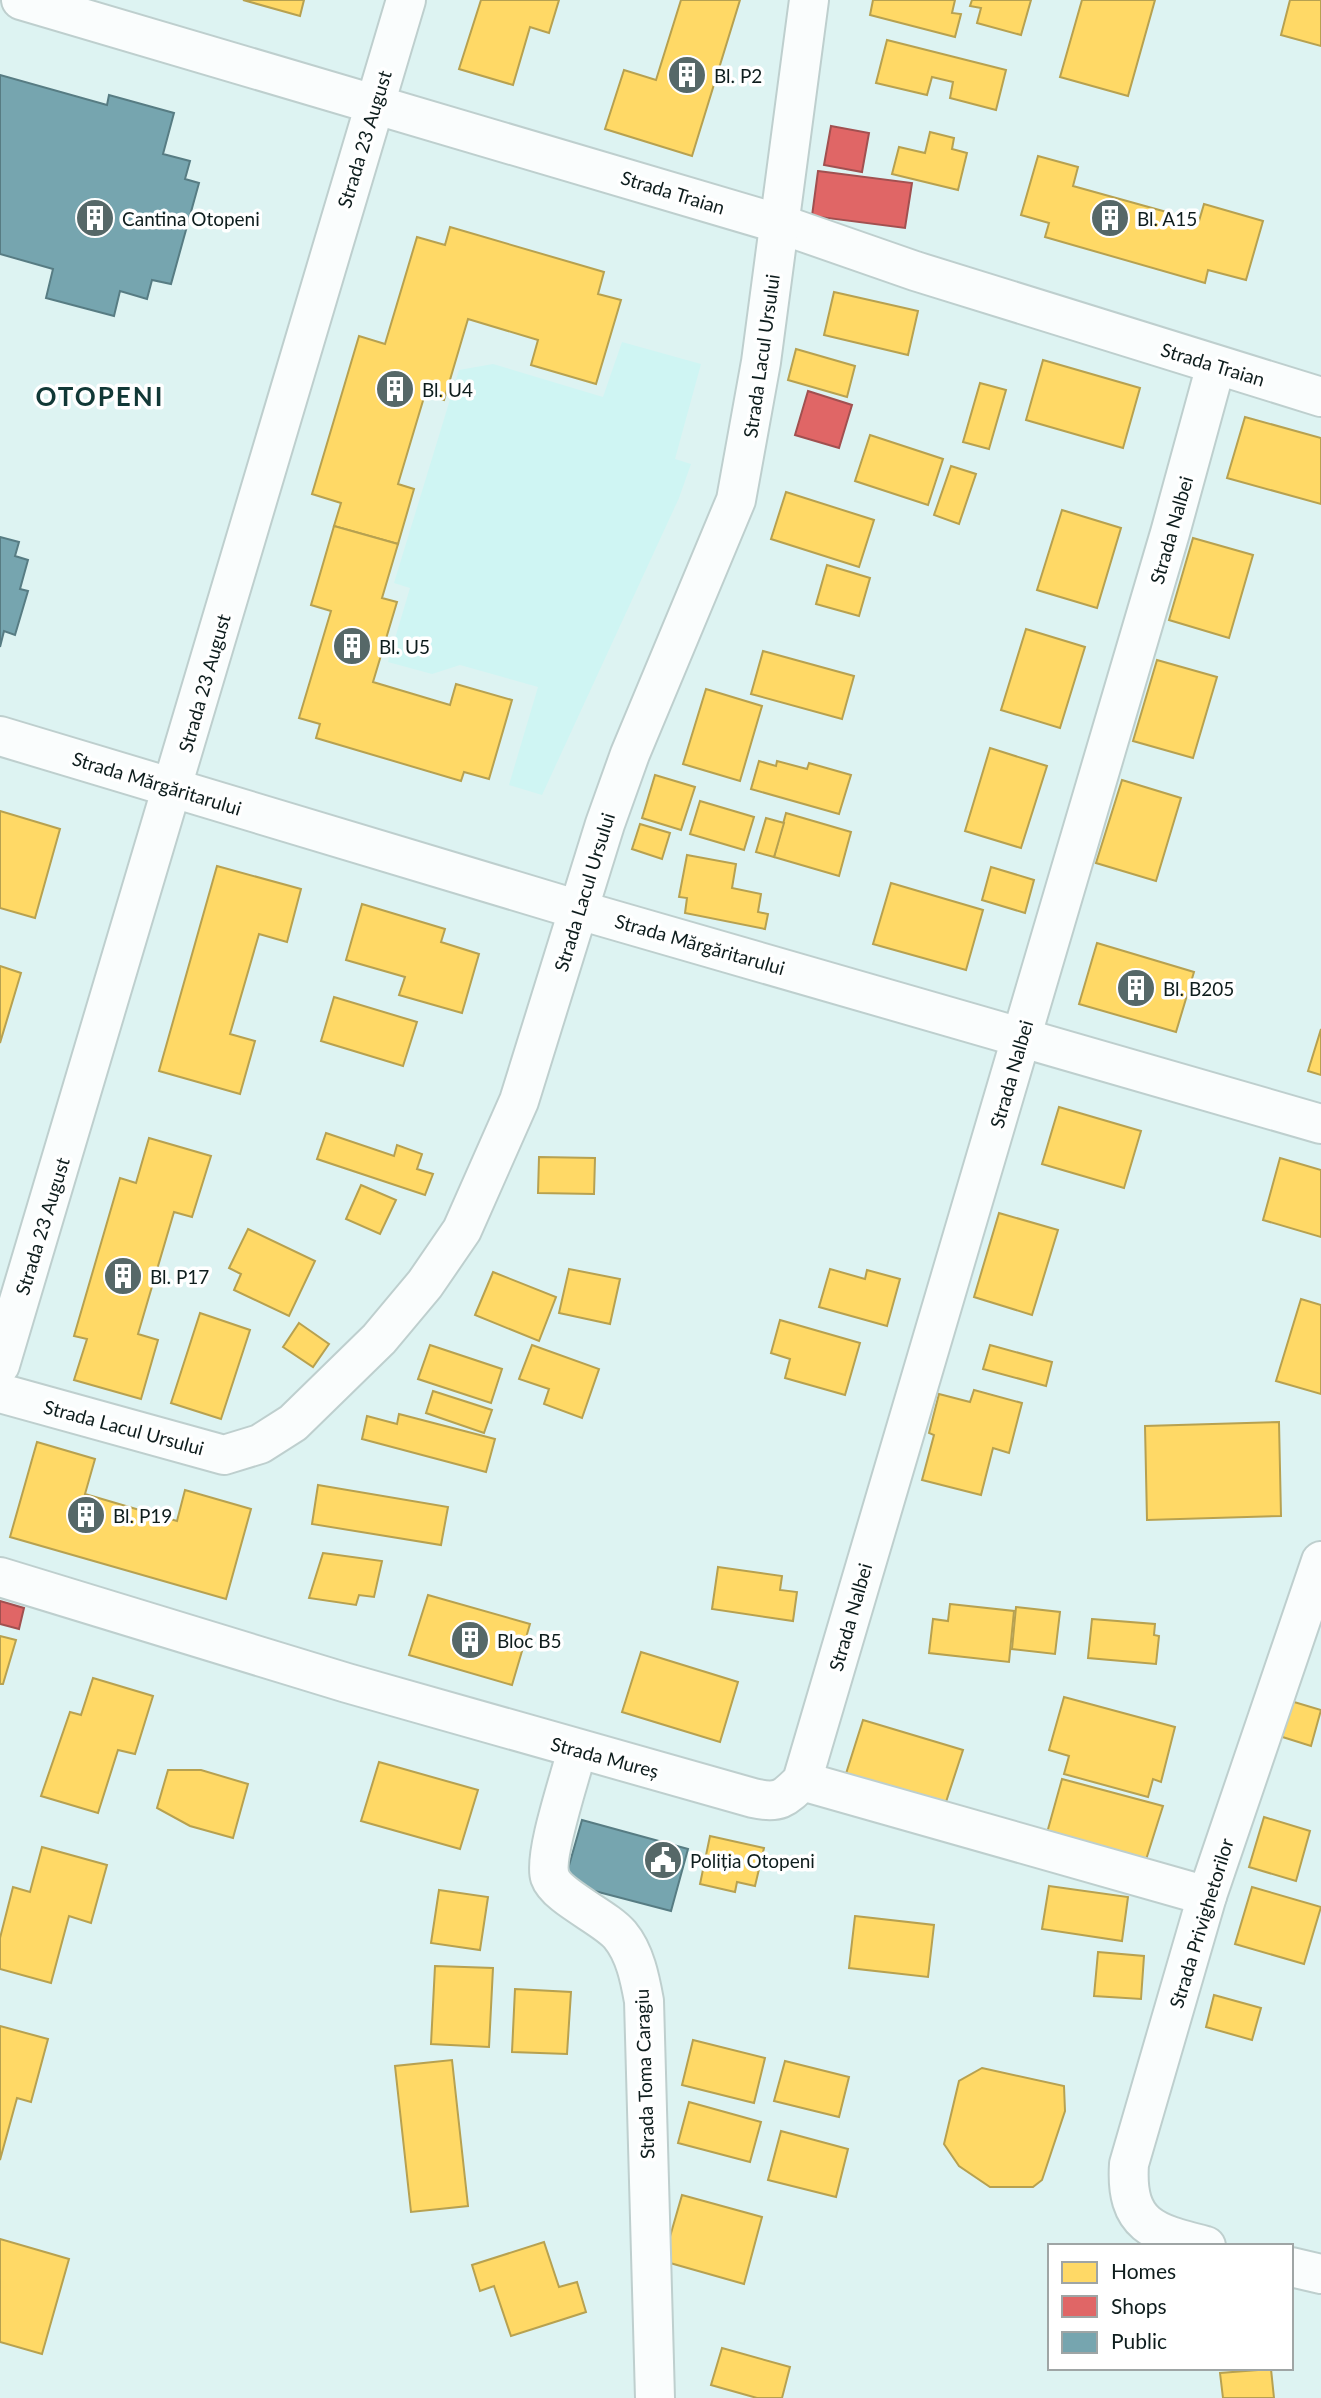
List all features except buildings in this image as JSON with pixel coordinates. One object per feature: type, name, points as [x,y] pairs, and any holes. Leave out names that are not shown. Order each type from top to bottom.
[{"type":"street","name":"Strada Traian","points":[[24,0],[780,224],[915,271],[1321,397]]},
{"type":"street","name":"Strada 23 August","points":[[0,1366],[406,0]]},
{"type":"street","name":"Strada Lacul Ursului","points":[[0,1394],[224,1455],[260,1444],[293,1423],[379,1339],[425,1283],[462,1230],[519,1101],[604,824],[630,754],[736,500],[759,374],[809,0]]},
{"type":"street","name":"Strada Nalbei","points":[[802,1781],[1022,1037],[1216,365]]},
{"type":"street","name":"Strada Mărgăritarului","points":[[0,736],[579,910],[1321,1124]]},
{"type":"street","name":"Strada Privighetorilor","points":[[1198,2244],[1159,2234],[1151,2228],[1131,2203],[1129,2164],[1207,1896],[1321,1562]]},
{"type":"street","name":"Strada Mureș","points":[[0,1577],[577,1750],[771,1802],[785,1797],[802,1781]]},
{"type":"street","name":"Strada Toma Caragiu","points":[[577,1750],[549,1856],[550,1877],[558,1888],[620,1936],[638,1970],[642,1990],[655,2398]]},
{"type":"street","points":[[802,1781],[1207,1896]]},
{"type":"street","points":[[1293,2267],[1321,2274]]},
{"type":"shaded area","points":[[622,342],[701,364],[675,459],[691,464],[679,498],[542,795],[509,785],[538,687],[460,665],[432,674],[388,662],[410,588],[394,583],[459,370],[493,364],[603,397]]},
{"type":"place","name":"Bl. P2","points":[[687,75]]},
{"type":"place","name":"Cantina Otopeni","points":[[95,218]]},
{"type":"place","name":"Bl. A15","points":[[1110,218]]},
{"type":"place","name":"Bl. U4","points":[[395,389]]},
{"type":"place","name":"Bl. U5","points":[[352,646]]},
{"type":"place","name":"Bl. B205","points":[[1136,988]]},
{"type":"place","name":"Bl. P17","points":[[123,1276]]},
{"type":"place","name":"Bl. P19","points":[[86,1515]]},
{"type":"place","name":"Bloc B5","points":[[470,1640]]},
{"type":"place","name":"Poliția Otopeni","points":[[663,1860]]},
{"type":"district","name":"OTOPENI","points":[[100,396]]}]
